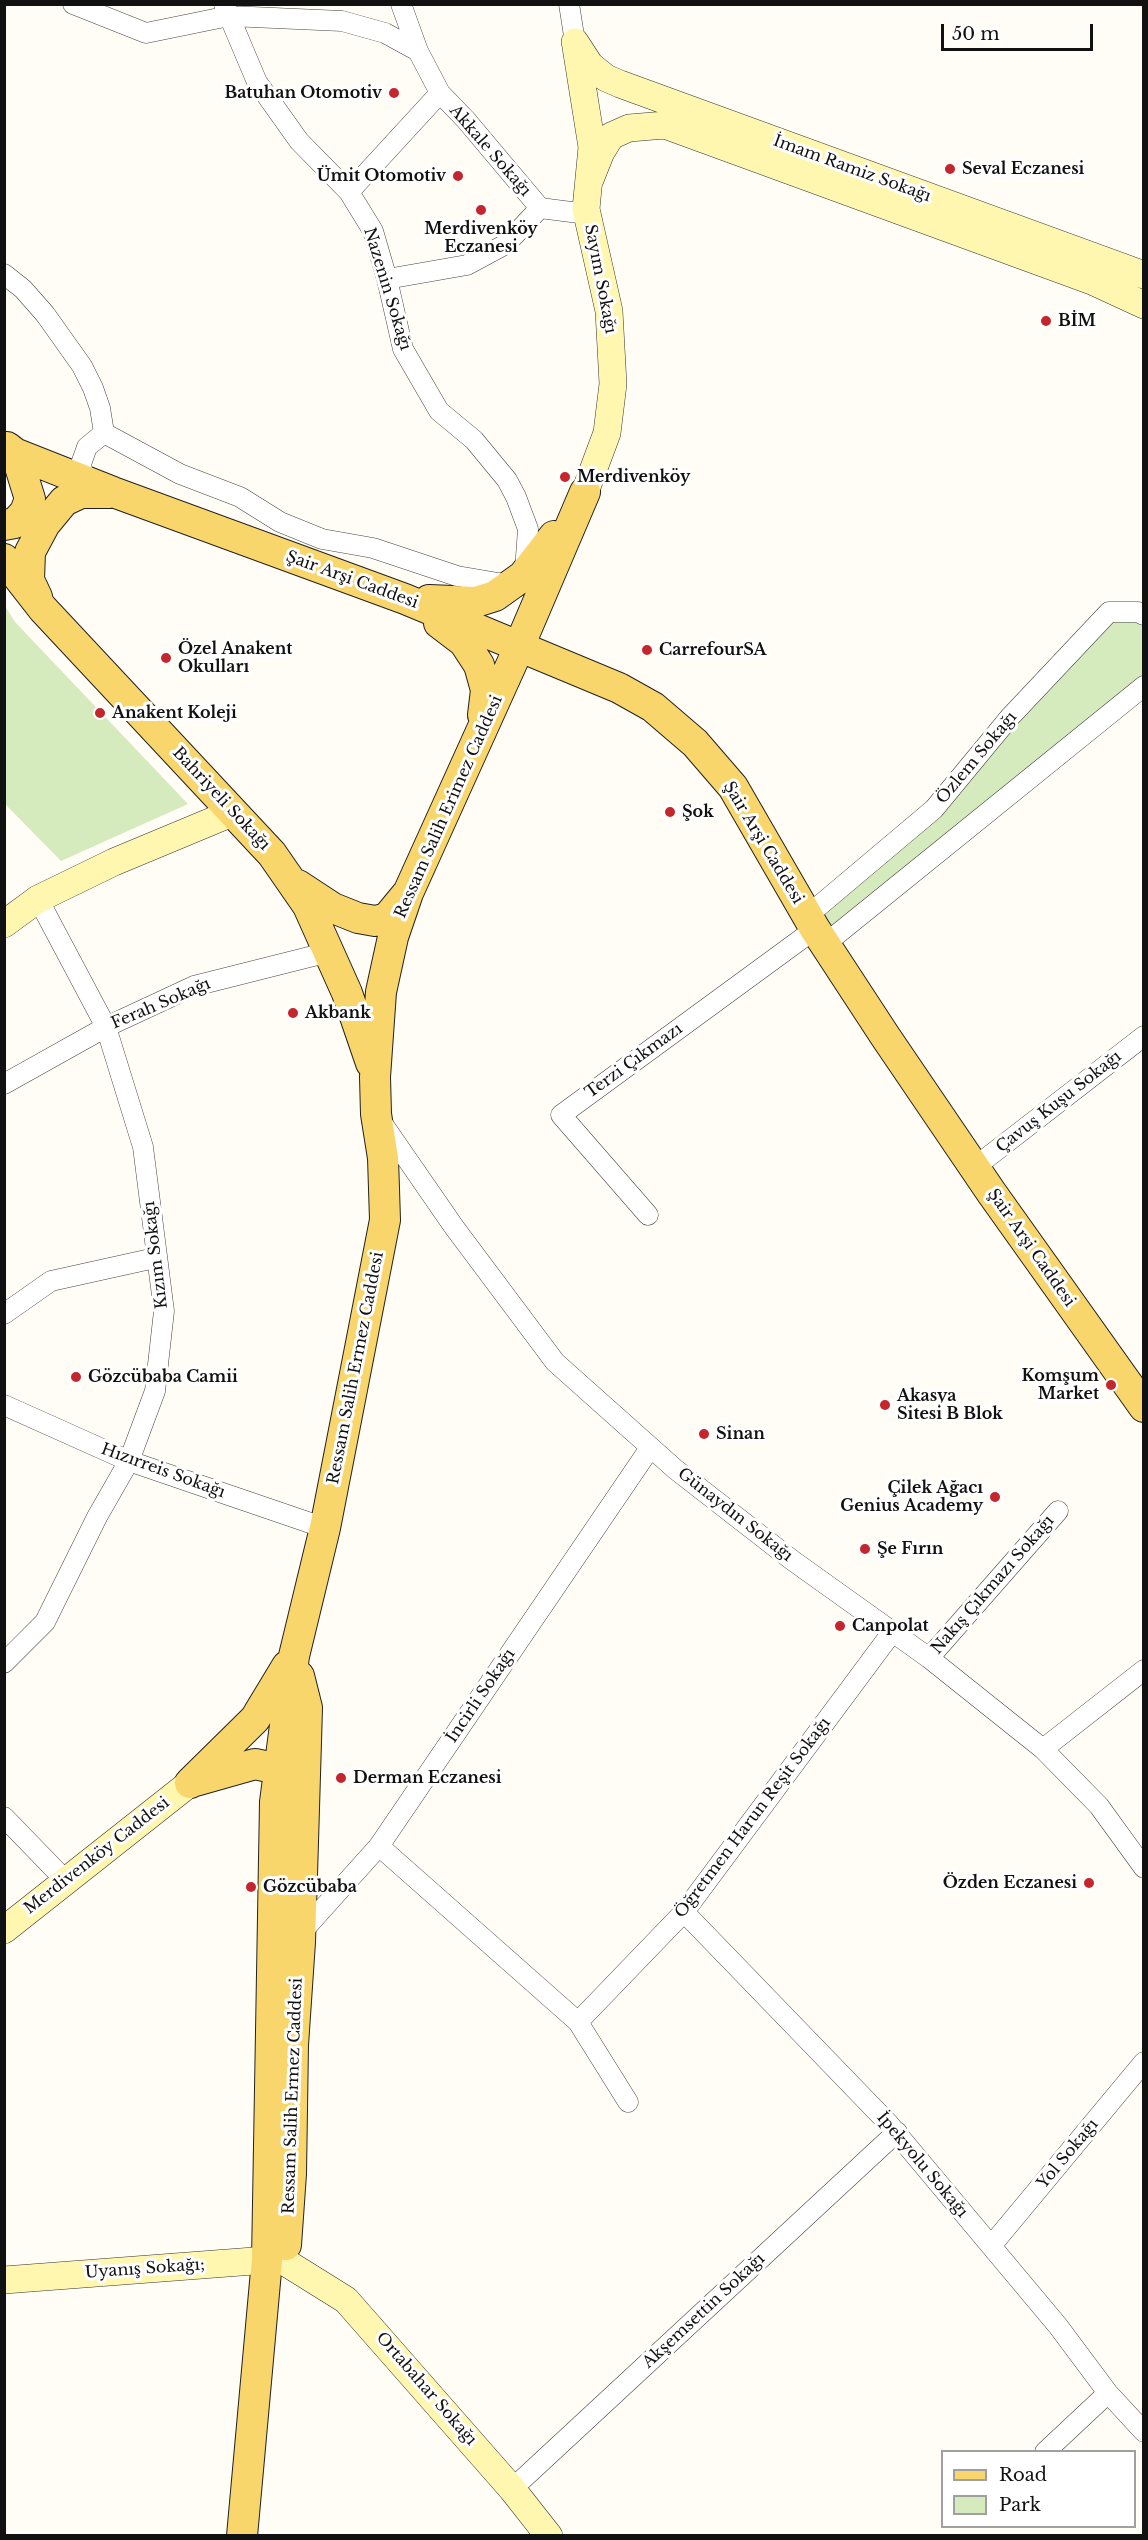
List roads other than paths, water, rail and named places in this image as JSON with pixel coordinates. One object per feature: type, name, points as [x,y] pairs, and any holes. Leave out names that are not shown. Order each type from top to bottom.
[{"type":"main road","points":[[4,525],[15,523],[25,512],[30,499],[8,449]]},
{"type":"main road","name":"Şair Arşi Caddesi","points":[[8,449],[84,482],[405,598],[620,687],[653,707],[695,743],[733,787],[816,930],[975,1167],[1143,1407]]},
{"type":"main road","points":[[43,609],[29,580],[30,552],[45,524],[64,501],[81,493],[113,492]]},
{"type":"main road","points":[[405,598],[476,602],[500,594],[520,578],[585,492]]},
{"type":"main road","name":"Sayım Sokağı","points":[[520,646],[585,492]]},
{"type":"main road","name":"Bahriyeli Sokağı","points":[[4,560],[43,609],[272,854],[308,906],[347,993],[375,1077]]},
{"type":"main road","points":[[405,598],[460,639],[471,650],[479,665],[487,696],[471,757]]},
{"type":"main road","name":"Ressam Salih Erimez Caddesi","points":[[375,1077],[381,992],[393,937],[408,893],[520,646]]},
{"type":"main road","points":[[290,880],[333,908],[358,918],[375,921],[387,918],[408,893]]},
{"type":"main road","name":"Ressam Salih Ermez Caddesi","points":[[256,2535],[276,2261],[275,1802],[294,1656],[325,1528],[385,1220],[383,1158],[376,1114],[375,1077]]},
{"type":"main road","points":[[190,1783],[255,1719],[294,1656]]},
{"type":"main road","name":"Ressam Salih Ermez Caddesi","points":[[242,2535],[276,2261],[291,2174],[293,2045],[300,1934],[307,1708],[294,1656]]},
{"type":"main road","points":[[190,1783],[255,1764],[278,1769],[304,1790]]},
{"type":"street","points":[[73,4],[146,33],[226,10],[342,21],[385,33],[418,51]]},
{"type":"street","name":"Akkale Sokağı","points":[[401,4],[418,51],[440,93],[466,120],[540,208],[587,214]]},
{"type":"street","name":"Sayım Sokağı","points":[[568,4],[591,137],[592,164],[586,195],[587,214],[609,311],[613,384],[607,433],[585,492]]},
{"type":"street","name":"Nazenin Sokağı","points":[[226,10],[257,82],[300,141],[350,192],[373,231],[403,349],[440,411],[474,441],[507,480],[516,497],[528,536],[527,564],[520,578]]},
{"type":"street","name":"İmam Ramiz Sokağı","points":[[575,42],[586,60],[600,74],[620,84],[658,111],[675,128],[1092,281],[1143,305]]},
{"type":"street","name":"Akkale Sokağı","points":[[350,192],[440,93]]},
{"type":"street","points":[[591,137],[592,125],[597,113],[613,96],[625,94],[658,111]]},
{"type":"street","points":[[589,182],[601,152],[611,136],[658,111]]},
{"type":"street","name":"İmam Ramiz Sokağı","points":[[658,111],[1143,275]]},
{"type":"street","name":"Akkale Sokağı","points":[[387,279],[467,265],[506,244],[540,208]]},
{"type":"street","points":[[4,274],[23,289],[45,314],[82,366],[93,388],[104,433],[87,447],[81,464],[84,482]]},
{"type":"street","name":"Şair Arşi Caddesi","points":[[104,433],[180,474],[240,497],[280,522],[322,539],[373,548],[457,576],[504,584],[520,578]]},
{"type":"street","name":"Özlem Sokağı","points":[[816,930],[934,808],[1010,717],[1109,612],[1138,612],[1143,615]]},
{"type":"street","points":[[816,930],[1143,686]]},
{"type":"street","points":[[4,924],[38,899],[114,862],[234,812]]},
{"type":"street","name":"Kızım Sokağı","points":[[4,1662],[45,1622],[97,1517],[129,1461],[156,1391],[164,1311],[155,1257],[143,1147],[106,1027],[38,899]]},
{"type":"street","name":"Terzi Çıkmazı","points":[[648,1215],[561,1115],[816,930]]},
{"type":"street","name":"Ferah Sokağı","points":[[4,1084],[106,1027],[194,986],[329,952]]},
{"type":"street","name":"Çavuş Kuşu Sokağı","points":[[975,1167],[1143,1036]]},
{"type":"street","name":"Günaydın Sokağı","points":[[376,1114],[454,1227],[555,1362],[650,1448],[792,1560],[929,1658],[1043,1749],[1099,1806],[1143,1868]]},
{"type":"street","points":[[4,1314],[51,1281],[155,1257]]},
{"type":"street","name":"Hızırreis Sokağı","points":[[4,1405],[129,1461],[325,1528]]},
{"type":"street","name":"İncirli Sokağı","points":[[300,1934],[379,1846],[650,1448]]},
{"type":"street","name":"Nakış Çıkmazı Sokağı","points":[[929,1658],[1058,1511]]},
{"type":"street","name":"Öğretmen Harun Reşit Sokağı","points":[[578,2022],[684,1912],[893,1631]]},
{"type":"street","points":[[1043,1749],[1143,1670]]},
{"type":"street","name":"Merdivenköy Caddesi","points":[[4,1930],[190,1783]]},
{"type":"street","points":[[4,1818],[66,1881]]},
{"type":"street","points":[[379,1846],[578,2022],[628,2102]]},
{"type":"street","name":"İpekyolu Sokağı","points":[[684,1912],[897,2132],[1058,2326],[1108,2393],[1143,2432]]},
{"type":"street","name":"Yol Sokağı","points":[[991,2246],[1143,2062]]},
{"type":"street","name":"Akşemsettin Sokağı","points":[[512,2489],[897,2132]]},
{"type":"street","name":"Uyanış Sokağı;","points":[[4,2280],[276,2261]]},
{"type":"street","name":"Ortabahar Sokağı","points":[[276,2261],[346,2300],[512,2489],[549,2535]]},
{"type":"street","points":[[1046,2450],[1108,2393]]},
{"type":"place","name":"Batuhan Otomotiv","points":[[394,93]]},
{"type":"place","name":"Seval Eczanesi","points":[[950,169]]},
{"type":"place","name":"Ümit Otomotiv","points":[[458,176]]},
{"type":"place","name":"Merdivenköy Eczanesi","points":[[481,210]]},
{"type":"place","name":"BİM","points":[[1046,321]]},
{"type":"place","name":"Merdivenköy","points":[[565,477]]},
{"type":"place","name":"CarrefourSA","points":[[647,650]]},
{"type":"place","name":"Özel Anakent Okulları","points":[[166,658]]},
{"type":"place","name":"Anakent Koleji","points":[[100,713]]},
{"type":"place","name":"Şok","points":[[670,812]]},
{"type":"place","name":"Akbank","points":[[293,1013]]},
{"type":"place","name":"Gözcübaba Camii","points":[[76,1377]]},
{"type":"place","name":"Komşum Market","points":[[1111,1385]]},
{"type":"place","name":"Akasya Sitesi B Blok","points":[[885,1405]]},
{"type":"place","name":"Sinan","points":[[704,1434]]},
{"type":"place","name":"Çilek Ağacı Genius Academy","points":[[995,1497]]},
{"type":"place","name":"Şe Fırın","points":[[865,1549]]},
{"type":"place","name":"Canpolat","points":[[840,1626]]},
{"type":"place","name":"Derman Eczanesi","points":[[341,1778]]},
{"type":"place","name":"Özden Eczanesi","points":[[1089,1883]]},
{"type":"place","name":"Gözcübaba","points":[[251,1887]]}]
